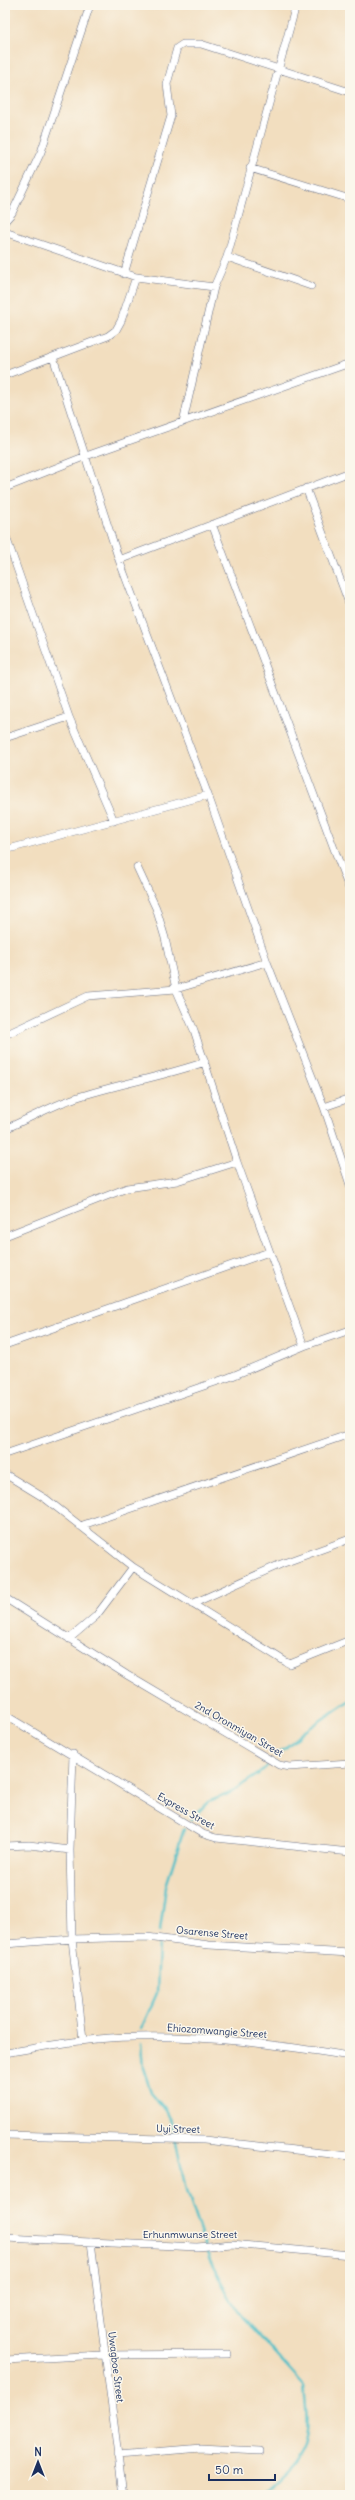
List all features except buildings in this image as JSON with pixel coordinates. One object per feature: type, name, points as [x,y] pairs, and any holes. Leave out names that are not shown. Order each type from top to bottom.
[{"type":"street","points":[[5,221],[12,213],[41,152],[90,5]]},
{"type":"street","points":[[183,422],[214,287],[227,257],[250,168],[296,5]]},
{"type":"street","points":[[124,274],[171,116],[167,84],[177,48],[183,44],[201,44],[350,92]]},
{"type":"street","points":[[250,168],[350,199]]},
{"type":"street","points":[[5,232],[124,274],[136,277],[214,287]]},
{"type":"street","points":[[227,257],[311,286]]},
{"type":"street","points":[[5,375],[108,336],[116,330],[136,277]]},
{"type":"street","points":[[53,357],[119,560],[208,795],[267,962],[324,1107],[350,1185]]},
{"type":"street","points":[[5,488],[86,456],[350,363]]},
{"type":"street","points":[[119,560],[350,472]]},
{"type":"street","points":[[306,488],[350,606]]},
{"type":"street","points":[[212,524],[350,890]]},
{"type":"street","points":[[5,534],[69,717],[114,821]]},
{"type":"street","points":[[5,738],[69,717]]},
{"type":"street","points":[[5,850],[208,795]]},
{"type":"street","points":[[137,867],[160,919],[176,989],[205,1062],[237,1162],[304,1346]]},
{"type":"street","points":[[5,1035],[88,996],[176,989],[267,962]]},
{"type":"street","points":[[5,1129],[74,1099],[120,1085],[165,1076],[205,1062]]},
{"type":"street","points":[[324,1107],[350,1098]]},
{"type":"street","points":[[5,1236],[127,1188],[177,1181],[237,1162]]},
{"type":"street","points":[[5,1345],[269,1252]]},
{"type":"street","points":[[5,1454],[230,1377],[304,1346],[350,1330]]},
{"type":"street","points":[[80,1526],[350,1434]]},
{"type":"street","points":[[5,1474],[46,1499],[133,1567],[290,1664],[350,1640]]},
{"type":"street","points":[[192,1604],[281,1564],[350,1539]]},
{"type":"street","points":[[69,1638],[96,1616],[133,1567]]},
{"type":"street","name":"2nd Oronmiyan Street","points":[[5,1598],[127,1676],[279,1765],[289,1767],[350,1763]]},
{"type":"street","name":"Express Street","points":[[5,1715],[203,1834],[216,1838],[350,1852]]},
{"type":"street","points":[[72,1754],[70,1850],[72,1939],[82,2040]]},
{"type":"street","points":[[5,1846],[29,1846],[70,1850]]},
{"type":"street","name":"Osarense Street","points":[[5,1944],[72,1939],[146,1937],[209,1944],[350,1953]]},
{"type":"street","name":"Ehiozomwangie Street","points":[[5,2053],[82,2040],[135,2037],[254,2042],[350,2056]]},
{"type":"street","name":"Uyi Street","points":[[5,2135],[182,2139],[262,2145],[350,2156]]},
{"type":"street","name":"Erhunmwunse Street","points":[[5,2238],[198,2246],[266,2246],[350,2255]]},
{"type":"street","name":"Uwagboe Street","points":[[90,2242],[103,2355],[123,2495]]},
{"type":"street","points":[[5,2360],[103,2355],[228,2354]]},
{"type":"street","points":[[117,2455],[201,2448],[259,2452]]},
{"type":"waterway","points":[[277,1755],[304,1732],[350,1700]]},
{"type":"waterway","points":[[191,1819],[208,1802],[228,1794],[257,1775],[267,1766]]},
{"type":"waterway","points":[[160,1931],[166,1886],[184,1829]]},
{"type":"waterway","points":[[141,2029],[157,1993],[159,1943]]},
{"type":"waterway","points":[[141,2043],[143,2068],[151,2092],[164,2107],[172,2122],[186,2191],[210,2261],[238,2313],[304,2385],[307,2425],[302,2447],[298,2455],[286,2469],[259,2495]]}]
